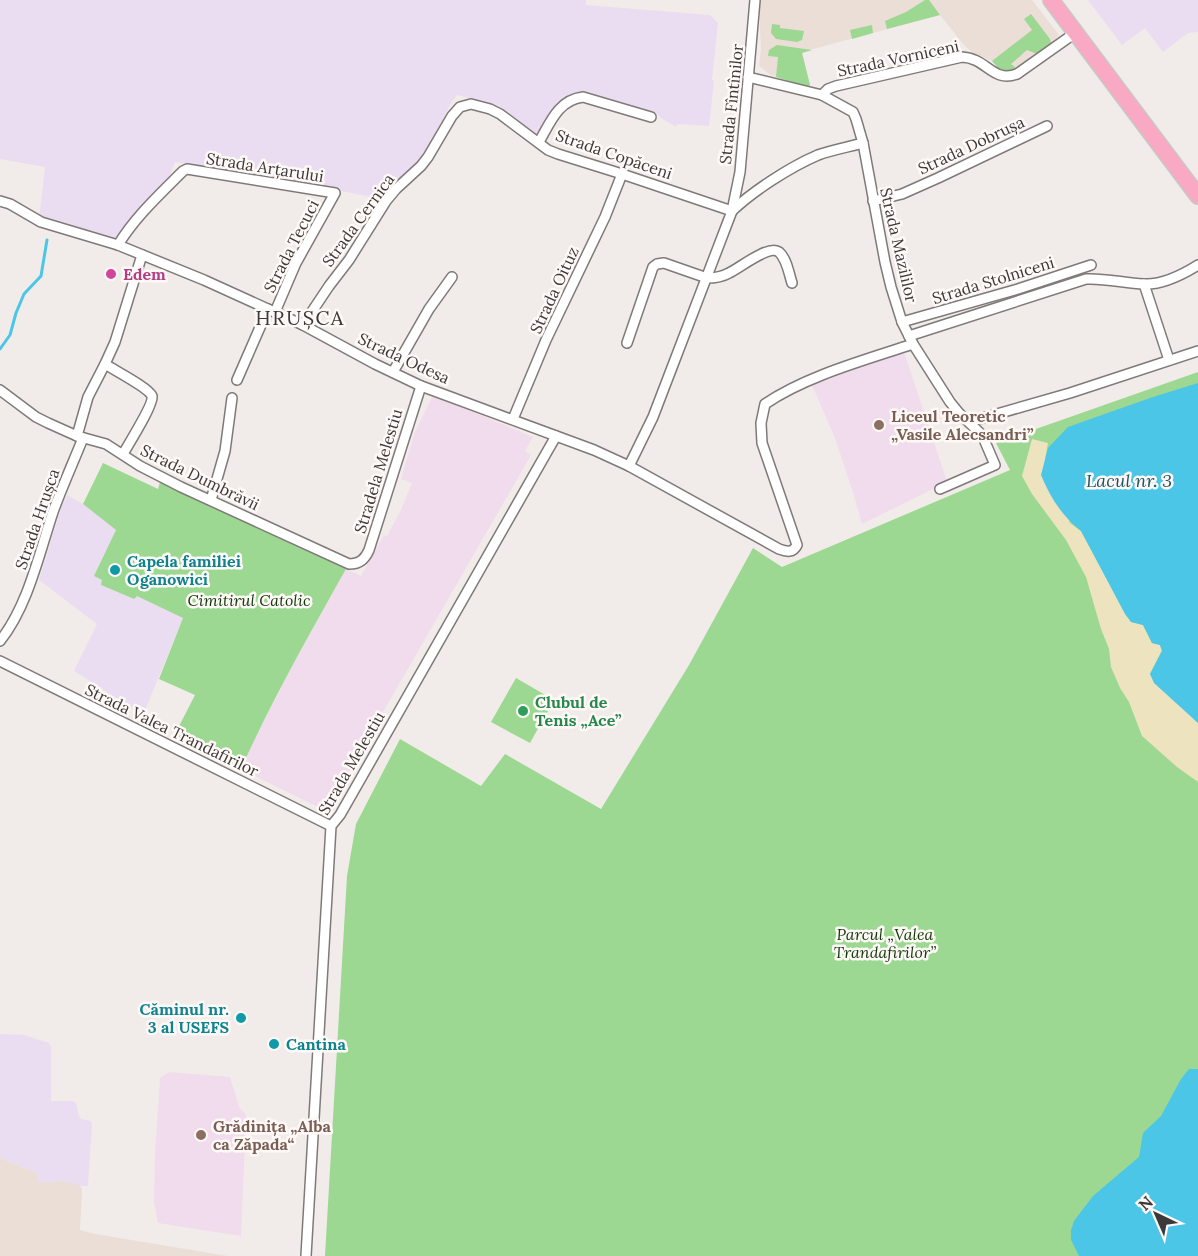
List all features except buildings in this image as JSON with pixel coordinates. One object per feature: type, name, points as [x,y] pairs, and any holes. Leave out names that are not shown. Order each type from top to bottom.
[{"type":"main road","points":[[1051,0],[1198,196]]},
{"type":"street","name":"Strada Fîntînilor","points":[[629,466],[652,417],[732,211],[740,172],[755,0]]},
{"type":"street","name":"Strada Vorniceni","points":[[748,77],[822,94],[836,86],[962,57],[976,59],[998,75],[1009,76],[1017,74],[1075,33]]},
{"type":"street","name":"Strada Mazililor","points":[[822,94],[853,112],[856,119],[863,143],[886,268],[902,322],[950,402],[983,437],[995,465],[940,489]]},
{"type":"street","points":[[539,142],[559,108],[578,98],[583,97],[651,117]]},
{"type":"street","name":"Strada Copăceni","points":[[460,107],[471,104],[490,109],[548,150],[558,154],[732,211]]},
{"type":"street","name":"Strada Cernica","points":[[303,325],[328,286],[349,260],[386,201],[421,166],[460,107]]},
{"type":"street","name":"Strada Dobrușa","points":[[873,201],[902,194],[1047,126]]},
{"type":"street","points":[[732,211],[760,189],[808,160],[820,154],[863,143]]},
{"type":"street","name":"Strada Arțarului","points":[[118,245],[146,208],[187,169],[334,193]]},
{"type":"street","name":"Strada Oituz","points":[[513,419],[546,340],[622,174]]},
{"type":"street","name":"Strada Tecuci","points":[[237,380],[271,310],[334,193]]},
{"type":"street","name":"Strada Odesa","points":[[0,201],[10,204],[41,222],[118,245],[204,280],[303,325],[421,386],[594,450],[629,466],[786,551],[792,551],[797,545],[762,443],[761,423],[765,404],[805,383],[911,340]]},
{"type":"street","points":[[627,343],[653,267],[657,264],[664,263],[707,278],[717,277],[729,274],[766,252],[776,250],[782,256],[792,283]]},
{"type":"street","name":"Strada Hrușca","points":[[0,641],[12,624],[32,578],[80,437],[88,398],[115,342],[142,255]]},
{"type":"street","name":"Strada Stolniceni","points":[[902,322],[1018,290],[1091,265]]},
{"type":"street","points":[[911,340],[1086,279],[1144,284],[1169,279],[1198,265]]},
{"type":"street","points":[[393,372],[429,309],[452,277]]},
{"type":"street","points":[[1144,284],[1170,360]]},
{"type":"street","points":[[969,423],[1198,351]]},
{"type":"street","points":[[105,364],[148,390],[152,397],[146,415],[123,454]]},
{"type":"street","name":"Stradela Melestiu","points":[[358,563],[363,560],[369,550],[421,386]]},
{"type":"street","name":"Strada Dumbrăvii","points":[[0,390],[36,417],[80,437],[106,444],[154,473],[344,563],[358,563]]},
{"type":"street","points":[[211,500],[225,451],[232,398]]},
{"type":"street","name":"Strada Melestiu","points":[[306,1256],[331,826],[340,815],[556,435]]},
{"type":"street","name":"Strada Valea Trandafirilor","points":[[0,661],[331,826]]},
{"type":"shaded area","points":[[0,0],[586,0],[586,5],[710,15],[718,23],[709,126],[677,124],[676,127],[656,113],[573,94],[557,105],[539,136],[498,105],[457,95],[427,150],[381,199],[287,180],[175,162],[169,178],[139,209],[116,239],[39,219],[45,167],[0,159]]},
{"type":"shaded area","points":[[760,0],[1032,0],[1059,35],[1049,47],[1011,74],[1001,71],[992,61],[972,52],[940,15],[802,52],[810,85],[808,87],[771,75],[759,66]]},
{"type":"shaded area","points":[[1088,0],[1198,0],[1198,32],[1188,33],[1163,52],[1145,28],[1122,45]]},
{"type":"shaded area","name":"Liceul Teoretic „Vasile Alecsandri”","points":[[904,352],[947,482],[862,524],[835,438],[812,385]]},
{"type":"shaded area","points":[[433,395],[533,437],[525,451],[531,455],[326,811],[241,769],[290,670],[346,569],[361,576],[400,512],[412,483],[401,479],[415,432]]},
{"type":"shaded area","points":[[67,495],[83,504],[116,530],[101,585],[134,599],[137,595],[183,618],[143,715],[74,671],[97,624],[39,580]]},
{"type":"shaded area","points":[[0,1034],[24,1035],[49,1043],[51,1046],[51,1101],[73,1101],[76,1103],[81,1119],[91,1121],[92,1124],[88,1186],[61,1180],[37,1182],[37,1173],[0,1158]]},
{"type":"shaded area","name":"Grădinița „Alba ca Zăpada“","points":[[169,1072],[230,1077],[239,1107],[246,1115],[241,1236],[158,1223],[154,1202],[160,1078]]},
{"type":"shaded area","points":[[0,1158],[37,1173],[37,1181],[60,1180],[80,1185],[82,1190],[80,1230],[228,1256],[0,1256]]},
{"type":"green space","points":[[929,0],[940,15],[887,29],[885,21]]},
{"type":"green space","points":[[1031,14],[1051,43],[1037,54],[1027,50],[1011,64],[1016,68],[1011,72],[1001,71],[992,61],[1032,30],[1024,19]]},
{"type":"green space","points":[[772,24],[780,25],[780,28],[804,31],[802,40],[797,42],[776,39],[771,33]]},
{"type":"green space","points":[[872,25],[873,33],[852,39],[850,30]]},
{"type":"green space","points":[[777,45],[812,50],[802,53],[810,85],[808,87],[776,77],[778,57],[768,56],[769,50]]},
{"type":"green space","name":"Parcul „Valea Trandafirilor”","points":[[1198,372],[1198,1256],[325,1256],[347,876],[356,824],[400,739],[481,786],[505,754],[601,809],[689,665],[753,548],[782,567],[1010,470],[996,443]]},
{"type":"green space","name":"Cimitirul Catolic","points":[[103,463],[158,489],[160,482],[346,569],[278,693],[241,769],[174,736],[195,695],[159,679],[183,618],[137,596],[134,599],[101,585],[102,580],[94,576],[116,530],[83,504]]},
{"type":"green space","name":"Clubul de Tenis „Ace”","points":[[516,678],[554,700],[530,743],[491,722]]},
{"type":"sand","points":[[1032,439],[1048,443],[1045,459],[1070,523],[1081,531],[1131,622],[1143,625],[1152,643],[1160,645],[1162,650],[1150,674],[1198,723],[1198,782],[1142,736],[1129,702],[1111,667],[1109,649],[1086,577],[1066,540],[1032,494],[1022,476]]},
{"type":"water","name":"Lacul nr. 3","points":[[1198,383],[1198,723],[1154,683],[1150,674],[1162,651],[1160,645],[1152,643],[1143,625],[1131,622],[1125,614],[1081,531],[1057,506],[1041,475],[1048,448],[1068,427]]},
{"type":"water","points":[[1189,1069],[1198,1069],[1198,1256],[1079,1256],[1071,1240],[1074,1221],[1093,1196],[1139,1157],[1143,1133],[1161,1116]]},
{"type":"waterway","points":[[0,349],[10,335],[24,294],[41,276],[47,240]]},
{"type":"place","name":"Edem","points":[[111,274]]},
{"type":"place","name":"Liceul Teoretic „Vasile Alecsandri”","points":[[879,425]]},
{"type":"place","name":"Capela familiei Oganowici","points":[[115,570]]},
{"type":"place","name":"Clubul de Tenis „Ace”","points":[[523,711]]},
{"type":"place","name":"Căminul nr. 3 al USEFS","points":[[241,1018]]},
{"type":"place","name":"Cantina","points":[[274,1044]]},
{"type":"place","name":"Grădinița „Alba ca Zăpada“","points":[[201,1135]]},
{"type":"district","name":"HRUȘCA","points":[[300,317]]}]
